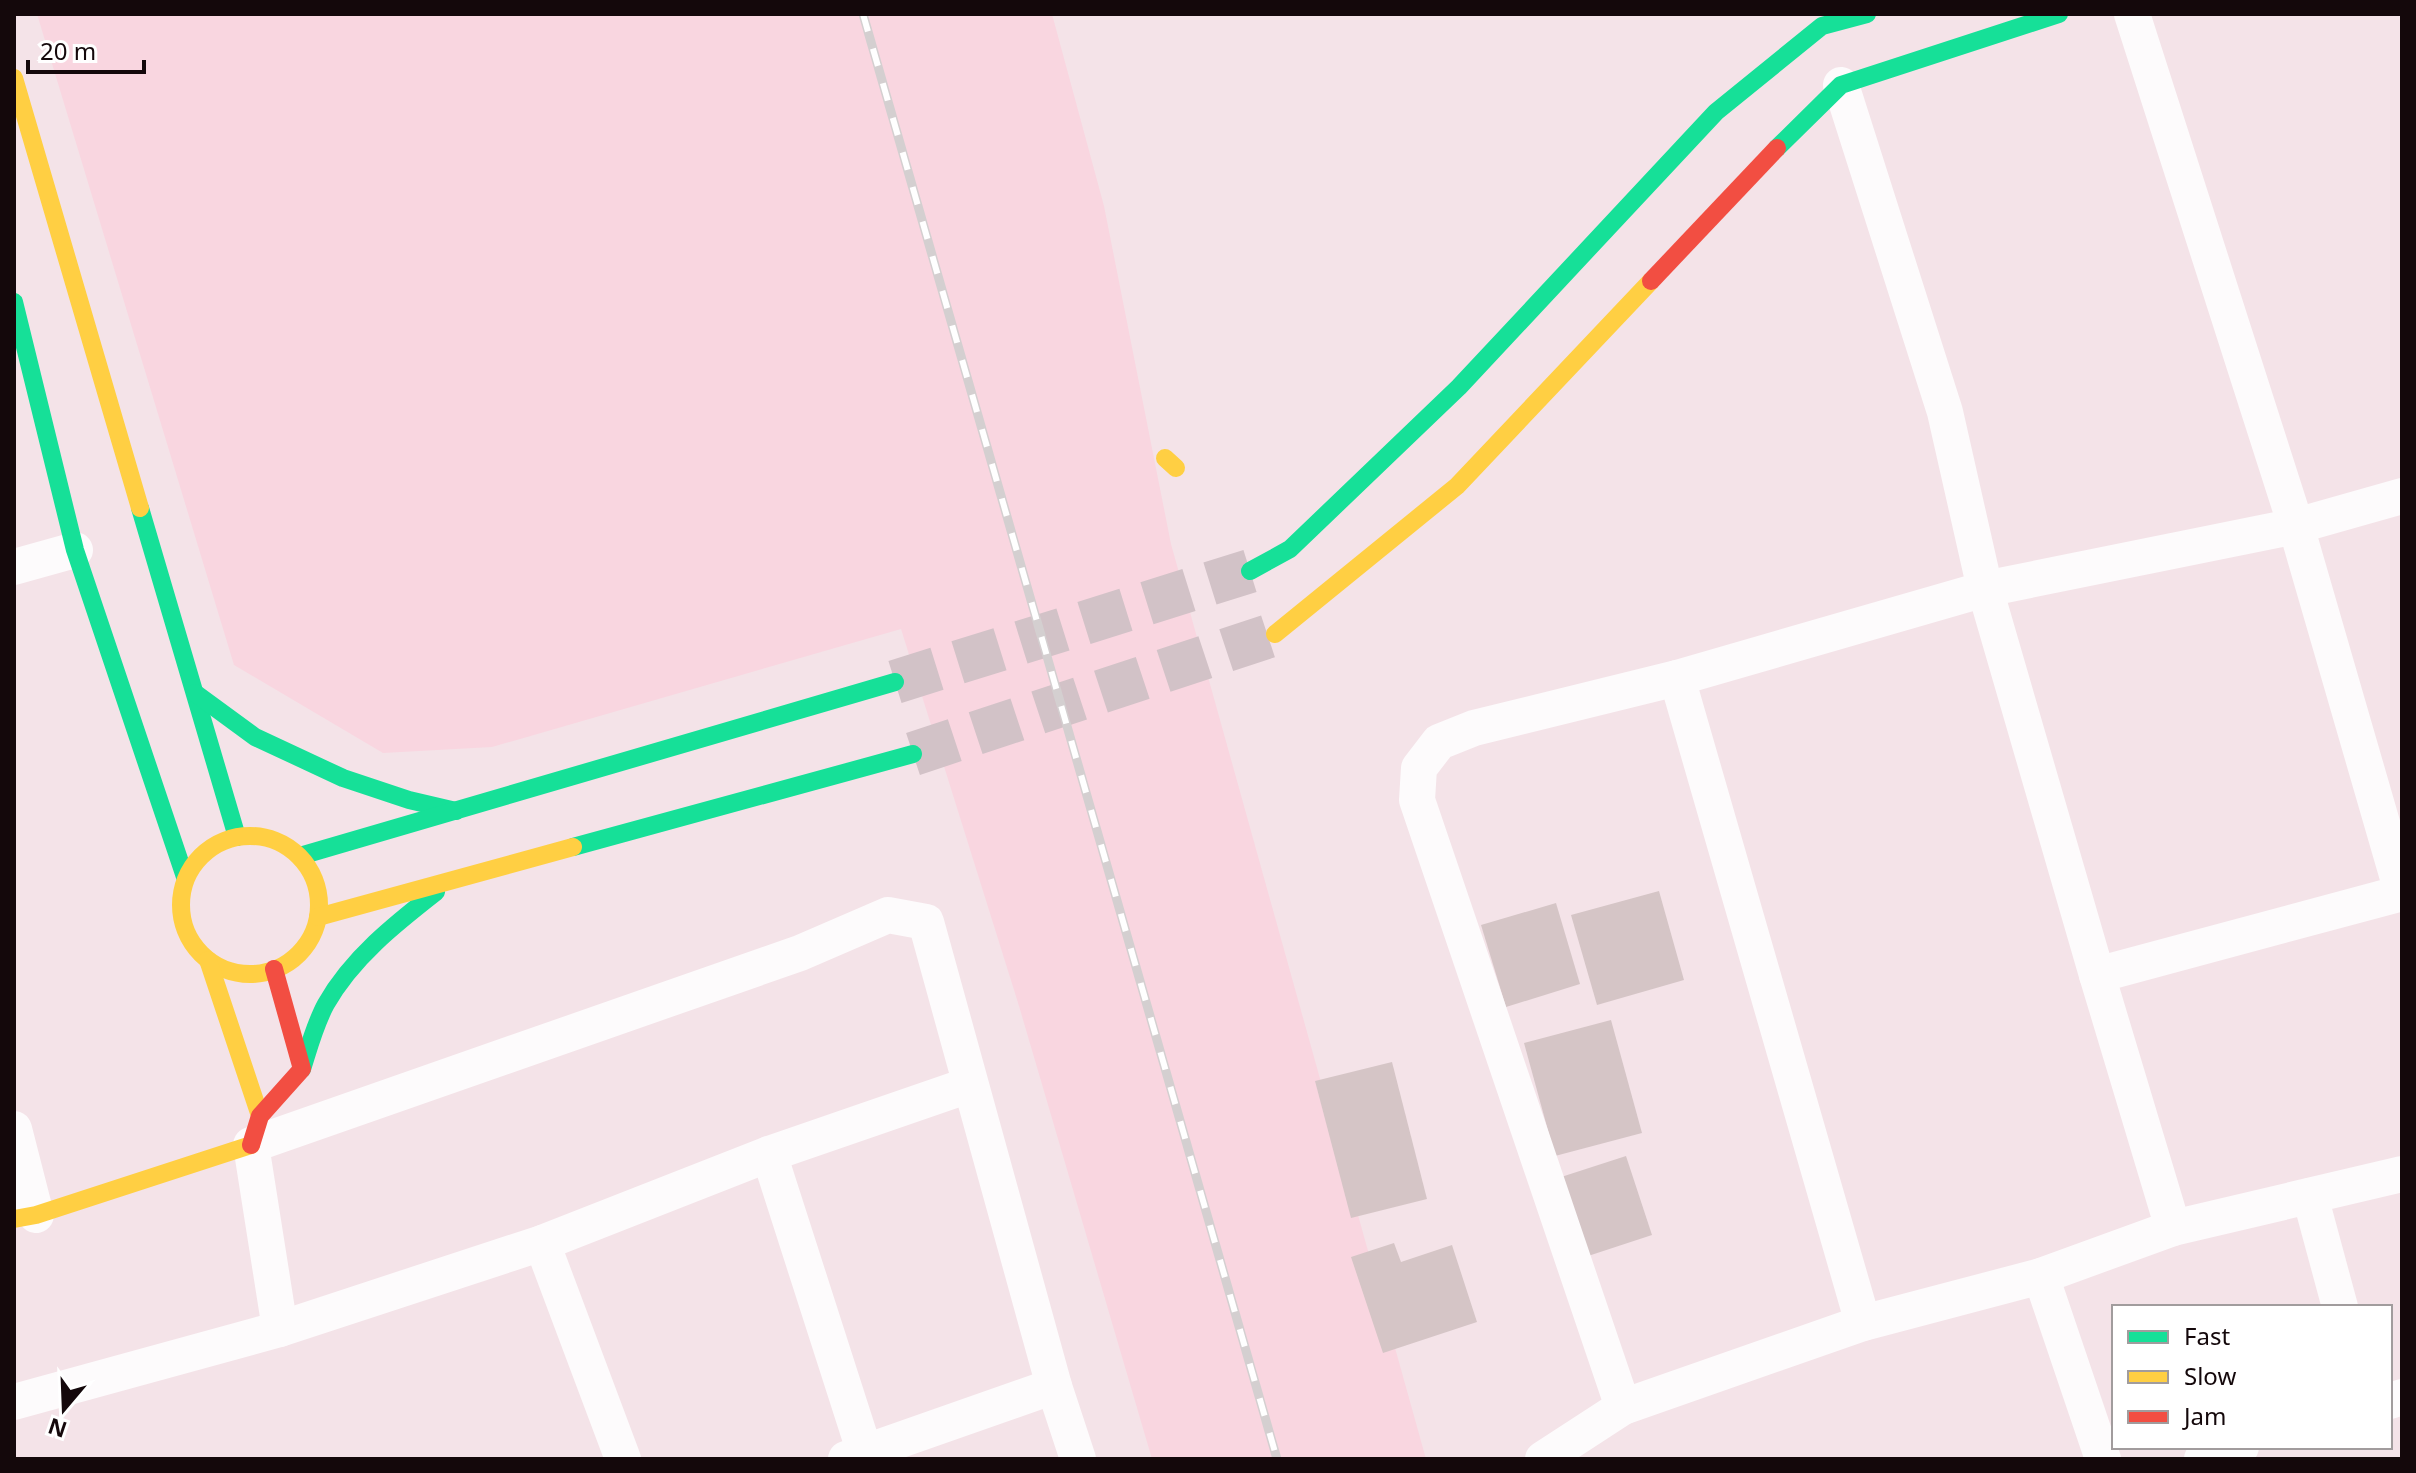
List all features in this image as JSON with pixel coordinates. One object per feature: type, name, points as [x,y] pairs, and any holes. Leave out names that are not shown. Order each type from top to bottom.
[{"type":"street","points":[[1250,571],[1290,549],[1459,387],[1716,112],[1822,27],[1867,14]]},
{"type":"street","points":[[1275,634],[1457,486],[1762,163],[1838,78],[2059,14]]},
{"type":"street","points":[[2097,975],[2402,893],[2296,526],[2132,14]]},
{"type":"street","points":[[14,78],[237,837]]},
{"type":"street","points":[[1838,78],[1945,412],[1985,589],[2173,1228]]},
{"type":"street","points":[[14,302],[75,550],[185,877]]},
{"type":"street","points":[[1623,1407],[1417,800],[1419,768],[1439,742],[1474,728],[1677,678],[1985,589],[2296,526],[2402,496]]},
{"type":"street","points":[[14,567],[75,550]]},
{"type":"street","points":[[1677,678],[1863,1323]]},
{"type":"street","points":[[300,856],[895,682]]},
{"type":"street","points":[[195,693],[255,737],[343,778],[409,800],[456,811]]},
{"type":"street","points":[[318,917],[913,754]]},
{"type":"street","points":[[259,836],[281,843],[300,856],[312,876],[318,897],[318,917],[309,941],[294,958],[274,969],[252,974],[229,970],[208,960],[192,944],[182,923],[180,900],[185,877],[198,858],[215,844],[237,837],[259,836]]},
{"type":"street","points":[[255,1131],[302,1069],[324,1007],[347,971],[401,919],[450,881]]},
{"type":"street","points":[[14,1129],[25,1217],[255,1131],[800,953],[888,915],[926,922],[1054,1386],[1078,1459]]},
{"type":"street","points":[[208,960],[255,1131],[280,1329]]},
{"type":"street","points":[[274,969],[302,1069]]},
{"type":"street","points":[[14,1402],[280,1329],[542,1243],[769,1154],[969,1085]]},
{"type":"street","points":[[769,1154],[855,1456],[1054,1386]]},
{"type":"street","points":[[1543,1459],[1623,1407],[1863,1323],[2041,1276],[2173,1228],[2402,1174]]},
{"type":"street","points":[[2310,1196],[2339,1305]]},
{"type":"street","points":[[542,1243],[623,1459]]},
{"type":"street","points":[[2041,1276],[2103,1459]]},
{"type":"street","points":[[2202,1459],[2234,1449]]},
{"type":"shaded area","points":[[37,14],[1052,14],[1104,206],[1171,544],[1426,1459],[1152,1459],[1019,1006],[901,629],[492,747],[383,753],[234,665]]},
{"type":"building","points":[[1659,891],[1684,980],[1597,1005],[1571,915]]},
{"type":"building","points":[[1556,903],[1580,984],[1506,1007],[1481,925]]},
{"type":"building","points":[[1611,1020],[1642,1133],[1555,1156],[1524,1043]]},
{"type":"building","points":[[1392,1062],[1427,1199],[1351,1218],[1315,1081]]},
{"type":"building","points":[[1626,1156],[1652,1235],[1582,1258],[1555,1179]]},
{"type":"building","points":[[1394,1243],[1401,1262],[1452,1245],[1477,1322],[1383,1353],[1351,1257]]},
{"type":"tunnel","points":[[895,682],[1250,571]]},
{"type":"tunnel","points":[[913,754],[1275,634]]},
{"type":"railway","points":[[863,14],[1277,1459]]},
{"type":"traffic: fast","points":[[1250,571],[1290,549],[1459,387],[1716,112],[1822,26],[1867,14]]},
{"type":"traffic: fast","points":[[1777,148],[1841,85],[2059,14]]},
{"type":"traffic: fast","points":[[14,302],[75,550],[185,877]]},
{"type":"traffic: fast","points":[[140,508],[237,837]]},
{"type":"traffic: fast","points":[[300,856],[895,682]]},
{"type":"traffic: fast","points":[[195,693],[255,737],[343,778],[409,800],[456,811]]},
{"type":"traffic: fast","points":[[573,847],[913,754]]},
{"type":"traffic: fast","points":[[302,1069],[322,1012],[348,972],[390,929],[436,892]]},
{"type":"traffic: slow","points":[[14,78],[140,508]]},
{"type":"traffic: slow","points":[[1275,634],[1457,486],[1651,281]]},
{"type":"traffic: slow","points":[[1165,458],[1176,468]]},
{"type":"traffic: slow","points":[[250,836],[276,841],[299,856],[314,879],[319,905],[314,931],[299,954],[276,969],[250,974],[224,969],[201,954],[186,931],[181,905],[186,879],[201,856],[224,841],[250,836]]},
{"type":"traffic: slow","points":[[318,917],[573,847]]},
{"type":"traffic: slow","points":[[208,960],[260,1116]]},
{"type":"traffic: slow","points":[[14,1219],[36,1215],[251,1145]]},
{"type":"traffic: jam","points":[[1651,281],[1777,148]]},
{"type":"traffic: jam","points":[[251,1145],[260,1116],[302,1069],[274,969]]}]
